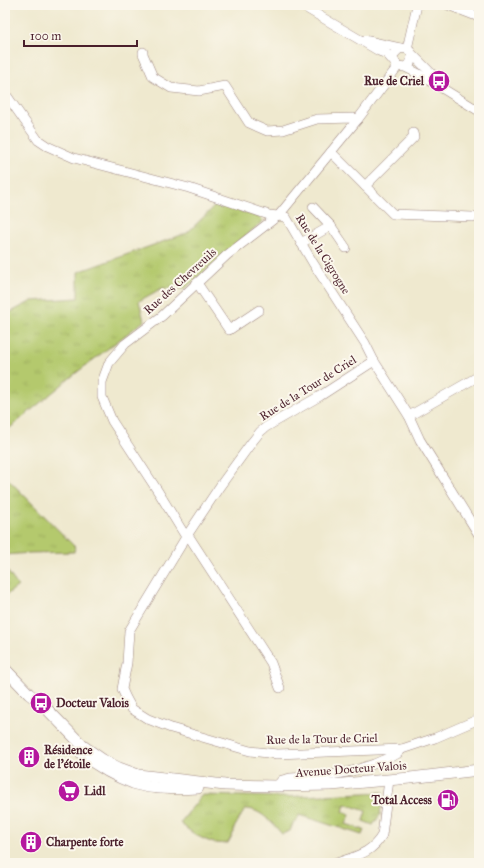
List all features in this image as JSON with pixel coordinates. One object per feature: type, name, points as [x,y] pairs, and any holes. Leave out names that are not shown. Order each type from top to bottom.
[{"type":"main road","name":"Avenue Docteur Valois","points":[[5,669],[29,694],[40,712],[79,751],[98,766],[133,784],[157,788],[191,788],[225,785],[331,785],[479,770]]},
{"type":"street","points":[[399,65],[412,62],[406,50],[418,5]]},
{"type":"street","points":[[448,5],[479,17]]},
{"type":"street","points":[[305,6],[379,51],[387,54],[399,65],[419,74],[479,111]]},
{"type":"street","points":[[361,40],[368,40],[406,50],[439,81],[447,91]]},
{"type":"street","points":[[399,65],[394,54],[406,50]]},
{"type":"street","points":[[143,52],[153,77],[171,88],[199,91],[225,86],[249,122],[267,130],[283,130],[317,119],[358,119]]},
{"type":"street","name":"Rue des Chevreuils","points":[[187,536],[112,421],[102,397],[102,382],[108,363],[124,344],[162,316],[227,255],[279,215],[358,119],[399,65]]},
{"type":"street","name":"Rue de la Cigrogne","points":[[5,93],[38,140],[47,146],[74,158],[189,188],[269,215],[286,217],[365,343],[374,361],[409,416],[420,440],[479,535]]},
{"type":"street","points":[[365,186],[414,137],[413,133]]},
{"type":"street","points":[[331,152],[393,214],[473,217]]},
{"type":"street","points":[[313,207],[331,226],[346,248]]},
{"type":"street","points":[[301,243],[331,226]]},
{"type":"street","points":[[197,283],[229,330],[259,310]]},
{"type":"street","name":"Rue de la Tour de Criel","points":[[374,361],[260,432],[220,486],[129,630],[127,663],[122,688],[132,709],[148,719],[170,728],[250,751],[277,754],[402,749]]},
{"type":"street","points":[[409,416],[479,376]]},
{"type":"street","points":[[187,536],[271,663],[280,688]]},
{"type":"street","points":[[277,786],[282,780],[290,778],[326,776],[352,771],[374,764],[397,754],[402,749],[435,738],[479,719]]},
{"type":"street","points":[[338,863],[363,854],[370,850],[378,842],[382,835],[389,780]]},
{"type":"green space","points":[[217,204],[259,217],[263,221],[184,289],[162,288],[139,301],[144,321],[76,373],[5,432],[5,315],[32,301],[78,298],[78,272],[187,233]]},
{"type":"green space","points":[[5,476],[75,547],[74,552],[5,555]]},
{"type":"green space","points":[[5,568],[18,586],[5,596]]},
{"type":"green space","points":[[383,792],[380,815],[373,825],[363,821],[366,811],[345,804],[343,812],[350,815],[346,824],[364,830],[362,835],[299,815],[296,822],[294,821],[290,831],[282,834],[270,821],[251,809],[245,809],[234,828],[234,832],[228,843],[215,843],[208,841],[196,835],[180,823],[202,795],[283,797]]},
{"type":"place","name":"Rue de Criel","points":[[439,81]]},
{"type":"place","name":"Docteur Valois","points":[[41,703]]},
{"type":"place","name":"Résidence de l'étoile","points":[[29,757]]},
{"type":"place","name":"Lidl","points":[[69,791]]},
{"type":"place","name":"Total Access","points":[[448,800]]},
{"type":"place","name":"Charpente forte","points":[[31,842]]}]
